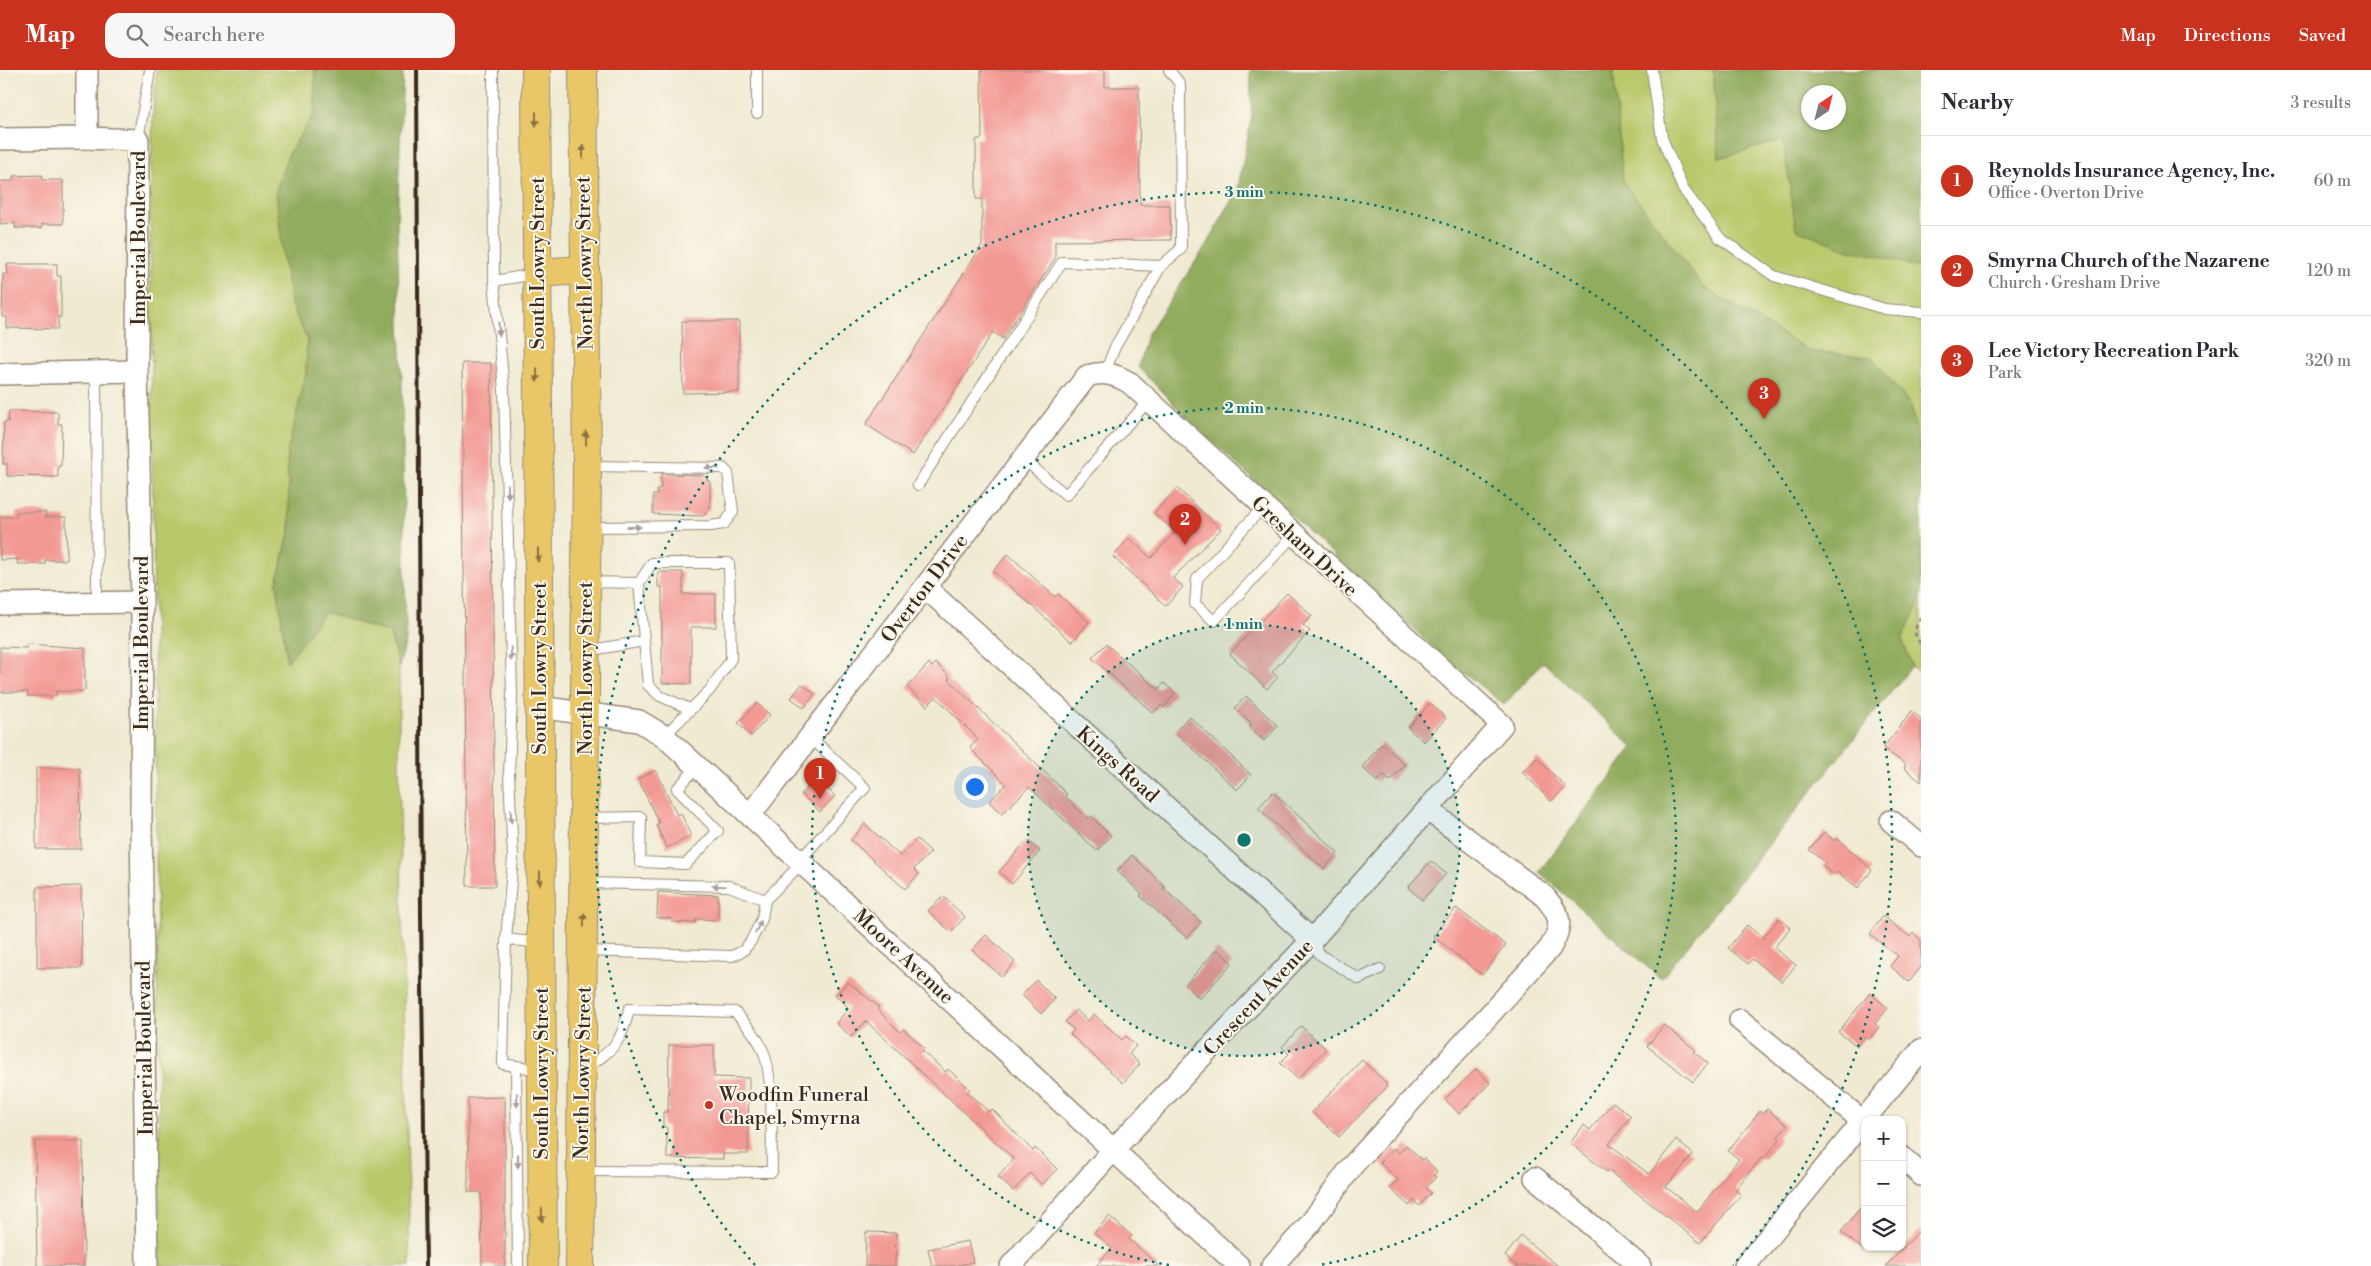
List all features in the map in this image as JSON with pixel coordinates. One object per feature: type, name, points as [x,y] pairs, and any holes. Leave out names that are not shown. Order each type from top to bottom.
[{"type":"main road","name":"South Lowry Street","points":[[536,70],[540,944],[529,1068],[530,1188],[543,1266]]},
{"type":"main road","name":"North Lowry Street","points":[[580,1266],[587,466],[583,70]]},
{"type":"main road","points":[[537,273],[584,270]]},
{"type":"main road","points":[[529,1068],[582,1071]]},
{"type":"street","points":[[87,70],[87,138]]},
{"type":"street","name":"Imperial Boulevard","points":[[0,139],[87,138],[138,140],[137,371],[142,602],[141,819],[147,1266]]},
{"type":"street","points":[[0,374],[137,371]]},
{"type":"street","name":"Gresham Drive","points":[[1105,372],[1130,383],[1294,536],[1502,725]]},
{"type":"street","name":"Overton Drive","points":[[750,815],[1022,458],[1087,376],[1105,372]]},
{"type":"street","name":"Kings Road","points":[[925,587],[1312,940]]},
{"type":"street","points":[[0,604],[142,602]]},
{"type":"street","name":"Moore Avenue","points":[[538,706],[639,721],[664,736],[1239,1266]]},
{"type":"street","name":"Crescent Avenue","points":[[1011,1266],[1114,1149],[1312,940],[1502,725]]},
{"type":"street","points":[[1272,1266],[1310,1224],[1352,1166],[1550,948],[1557,937],[1560,923],[1558,916],[1555,908],[1543,895],[1428,810]]},
{"type":"street","points":[[1891,821],[1921,846]]},
{"type":"street","points":[[1740,1020],[1861,1120]]},
{"type":"street","points":[[1869,1116],[1921,1050]]},
{"type":"street","points":[[1745,1266],[1861,1126]]},
{"type":"street","points":[[1906,1161],[1921,1175]]},
{"type":"street","points":[[1535,1178],[1640,1266]]},
{"type":"lane","points":[[138,140],[150,70]]},
{"type":"lane","points":[[493,70],[494,280],[504,390],[510,560],[512,695],[510,774],[513,858],[506,939],[503,1064],[529,1068]]},
{"type":"lane","points":[[757,70],[757,113]]},
{"type":"lane","points":[[1105,372],[1114,347],[1161,266],[1182,248],[1180,84],[1169,70]]},
{"type":"lane","points":[[1652,70],[1662,138],[1683,189],[1720,238],[1774,276],[1885,309],[1921,312]]},
{"type":"lane","points":[[918,485],[1062,262],[1161,266]]},
{"type":"lane","points":[[494,280],[537,273]]},
{"type":"lane","points":[[96,372],[97,603]]},
{"type":"lane","points":[[1022,458],[1066,495],[1149,400]]},
{"type":"lane","points":[[585,527],[711,526],[724,524],[733,512],[728,473],[724,468],[587,466]]},
{"type":"lane","points":[[1263,507],[1197,578],[1195,604],[1214,621],[1294,536]]},
{"type":"lane","points":[[664,736],[710,690],[731,659],[730,563],[652,563],[639,583],[648,685],[660,696],[690,709]]},
{"type":"lane","points":[[585,582],[639,583]]},
{"type":"lane","points":[[586,651],[644,641]]},
{"type":"lane","points":[[584,951],[732,956],[743,951],[751,942],[762,919],[765,900],[801,862],[865,788],[809,736]]},
{"type":"lane","points":[[585,818],[641,816],[640,862],[686,864],[718,831],[677,789],[697,767]]},
{"type":"lane","points":[[584,883],[729,886],[765,900]]},
{"type":"lane","points":[[506,939],[540,944]]},
{"type":"lane","points":[[1312,940],[1319,954],[1359,979],[1380,969]]},
{"type":"lane","points":[[581,1171],[772,1172],[768,1073],[764,1053],[755,1034],[735,1012],[629,1009],[625,1028],[612,1050],[582,1071]]},
{"type":"lane","points":[[518,1266],[530,1188]]},
{"type":"path","points":[[1921,618],[1914,631],[1916,638],[1921,644]]},
{"type":"green space","points":[[157,70],[315,70],[315,113],[288,155],[292,307],[307,339],[306,379],[287,453],[290,530],[277,583],[287,662],[325,612],[390,633],[399,667],[399,767],[410,1266],[160,1266],[150,193],[154,91]]},
{"type":"green space","points":[[315,70],[403,70],[397,223],[406,640],[399,667],[390,633],[325,612],[287,662],[277,583],[290,530],[287,453],[306,374],[307,339],[292,307],[283,258],[276,190],[288,155],[315,113]]},
{"type":"green space","points":[[1250,70],[1613,70],[1623,181],[1703,287],[1810,351],[1871,357],[1911,405],[1921,454],[1921,599],[1902,639],[1912,666],[1661,979],[1539,872],[1633,747],[1543,662],[1504,705],[1434,648],[1190,421],[1138,367],[1147,335],[1209,241],[1238,188],[1252,115]]},
{"type":"green space","points":[[1363,70],[1921,70],[1921,674],[1912,666]]},
{"type":"green space","points":[[1713,70],[1921,70],[1921,269],[1884,257],[1849,250],[1796,229],[1783,140],[1719,158]]},
{"type":"building","points":[[981,70],[1105,70],[1105,87],[1139,87],[1140,205],[1170,205],[1171,240],[1055,241],[1055,258],[1003,339],[993,332],[913,455],[866,424],[982,245],[982,199],[976,199],[976,140],[982,138]]},
{"type":"building","points":[[42,175],[42,180],[63,180],[63,224],[42,224],[42,228],[15,228],[15,223],[0,224],[0,181],[13,181],[13,176]]},
{"type":"building","points":[[7,264],[57,264],[57,276],[61,276],[61,317],[58,317],[58,329],[7,328],[7,317],[2,317],[3,274],[8,274]]},
{"type":"building","points":[[682,321],[739,321],[739,392],[683,393]]},
{"type":"building","points":[[462,363],[491,363],[495,886],[467,886]]},
{"type":"building","points":[[9,411],[58,412],[58,424],[62,424],[61,466],[58,466],[58,477],[7,476],[7,464],[3,464],[4,422],[8,422]]},
{"type":"building","points":[[661,474],[703,475],[710,482],[710,509],[703,516],[653,514],[653,495],[657,495],[657,489],[661,488]]},
{"type":"building","points":[[1177,488],[1221,529],[1173,578],[1183,587],[1166,606],[1113,557],[1129,538],[1151,558],[1175,532],[1154,513]]},
{"type":"building","points":[[16,512],[46,512],[45,517],[66,517],[67,560],[45,560],[45,564],[17,564],[18,559],[0,560],[0,517],[16,517]]},
{"type":"building","points":[[1008,554],[1055,597],[1058,594],[1089,622],[1072,642],[993,571]]},
{"type":"building","points":[[658,572],[683,572],[683,594],[716,594],[716,627],[691,627],[691,684],[662,683],[662,587],[658,587]]},
{"type":"building","points":[[1287,593],[1312,616],[1303,625],[1310,631],[1272,672],[1278,677],[1267,689],[1230,654]]},
{"type":"building","points":[[27,644],[85,648],[85,691],[56,691],[56,696],[27,696],[28,692],[0,692],[0,647],[27,648]]},
{"type":"building","points":[[1106,644],[1158,689],[1164,683],[1175,693],[1164,708],[1161,705],[1153,713],[1092,658]]},
{"type":"building","points":[[929,663],[932,667],[936,663],[950,677],[948,679],[1067,794],[1065,796],[1088,819],[1091,816],[1111,836],[1097,851],[1029,787],[1002,814],[989,802],[1006,784],[970,748],[978,739],[936,697],[927,706],[907,687]]},
{"type":"building","points":[[802,684],[815,694],[804,708],[791,698]]},
{"type":"building","points":[[1246,696],[1278,726],[1264,741],[1249,726],[1252,724],[1235,708]]},
{"type":"building","points":[[757,703],[770,715],[751,736],[738,723]]},
{"type":"building","points":[[1430,703],[1446,718],[1424,742],[1408,728]]},
{"type":"building","points":[[1912,711],[1921,719],[1921,782],[1904,768],[1906,765],[1883,748]]},
{"type":"building","points":[[1189,716],[1251,775],[1237,790],[1175,732]]},
{"type":"building","points":[[1382,743],[1405,765],[1390,781],[1384,775],[1377,782],[1362,767]]},
{"type":"building","points":[[1537,758],[1566,787],[1551,801],[1522,772]]},
{"type":"building","points":[[36,768],[80,768],[81,849],[36,849]]},
{"type":"building","points":[[656,770],[677,815],[681,813],[691,836],[667,848],[656,825],[659,823],[638,779]]},
{"type":"building","points":[[816,778],[835,796],[820,812],[801,794]]},
{"type":"building","points":[[1273,792],[1338,853],[1324,869],[1258,808]]},
{"type":"building","points":[[865,824],[900,856],[917,839],[931,852],[914,869],[919,874],[905,889],[851,840]]},
{"type":"building","points":[[1824,832],[1835,841],[1837,838],[1872,870],[1858,888],[1837,872],[1834,875],[1823,866],[1826,863],[1809,850]]},
{"type":"building","points":[[1027,840],[1040,851],[1012,884],[999,872]]},
{"type":"building","points":[[1132,855],[1165,887],[1163,888],[1201,922],[1187,938],[1140,896],[1142,894],[1117,871]]},
{"type":"building","points":[[1431,861],[1446,874],[1422,900],[1408,887]]},
{"type":"building","points":[[81,886],[82,968],[37,968],[37,887]]},
{"type":"building","points":[[658,892],[718,895],[718,920],[696,919],[695,923],[672,922],[672,918],[657,918]]},
{"type":"building","points":[[943,896],[965,917],[951,932],[928,911]]},
{"type":"building","points":[[1456,908],[1506,945],[1482,975],[1433,936]]},
{"type":"building","points":[[1883,916],[1910,937],[1913,933],[1921,940],[1921,967],[1909,982],[1890,966],[1898,956],[1870,934]]},
{"type":"building","points":[[1779,918],[1790,928],[1774,948],[1796,965],[1782,982],[1752,959],[1748,964],[1728,948],[1747,925],[1763,938]]},
{"type":"building","points":[[986,935],[1015,962],[1002,977],[972,950]]},
{"type":"building","points":[[1217,949],[1232,963],[1200,999],[1185,985]]},
{"type":"building","points":[[1036,980],[1055,999],[1041,1014],[1022,995]]},
{"type":"building","points":[[848,982],[879,1007],[877,1009],[900,1032],[903,1029],[908,1033],[924,1048],[922,1051],[946,1072],[948,1069],[970,1089],[967,1092],[989,1112],[992,1109],[1033,1151],[1035,1148],[1057,1169],[1042,1185],[1030,1173],[1013,1191],[998,1177],[1014,1159],[866,1021],[851,1037],[836,1023],[849,1008],[835,995]]},
{"type":"building","points":[[1870,993],[1888,1008],[1875,1024],[1879,1027],[1868,1040],[1865,1037],[1857,1046],[1838,1032]]},
{"type":"building","points":[[1076,1010],[1088,1021],[1094,1014],[1122,1040],[1126,1036],[1136,1046],[1129,1054],[1140,1064],[1123,1083],[1070,1034],[1074,1030],[1065,1022]]},
{"type":"building","points":[[1664,1025],[1696,1050],[1694,1052],[1708,1063],[1693,1082],[1647,1046]]},
{"type":"building","points":[[1301,1026],[1326,1049],[1298,1079],[1280,1063],[1289,1054],[1282,1047]]},
{"type":"building","name":"Woodfin Funeral Chapel, Smyrna","points":[[669,1045],[714,1045],[714,1077],[749,1078],[748,1154],[723,1154],[723,1159],[667,1158],[667,1127],[663,1126],[663,1112],[668,1112]]},
{"type":"building","points":[[1362,1060],[1386,1083],[1386,1088],[1339,1137],[1312,1112]]},
{"type":"building","points":[[1476,1069],[1490,1083],[1459,1114],[1445,1099]]},
{"type":"building","points":[[505,1097],[505,1266],[482,1266],[481,1192],[468,1192],[468,1098]]},
{"type":"building","points":[[1613,1102],[1631,1116],[1609,1144],[1649,1174],[1676,1140],[1693,1154],[1666,1187],[1697,1212],[1739,1159],[1728,1151],[1760,1111],[1763,1113],[1767,1109],[1787,1125],[1778,1137],[1780,1139],[1764,1159],[1761,1158],[1735,1190],[1741,1195],[1700,1243],[1608,1170],[1607,1172],[1570,1143],[1584,1125],[1590,1130]]},
{"type":"building","points":[[35,1141],[83,1141],[84,1266],[37,1266]]},
{"type":"building","points":[[1406,1145],[1422,1160],[1424,1158],[1437,1171],[1434,1175],[1436,1177],[1426,1188],[1431,1193],[1419,1206],[1414,1200],[1409,1206],[1390,1188],[1398,1180],[1380,1163],[1394,1148],[1399,1153]]},
{"type":"building","points":[[1861,1207],[1861,1248],[1841,1232]]},
{"type":"building","points":[[1109,1216],[1132,1236],[1129,1239],[1159,1266],[1096,1266],[1112,1248],[1094,1233]]},
{"type":"building","points":[[1921,1229],[1921,1266],[1886,1266],[1900,1251],[1906,1251],[1906,1245]]},
{"type":"building","points":[[866,1232],[896,1233],[895,1266],[865,1266]]},
{"type":"building","points":[[1521,1236],[1558,1266],[1517,1266],[1505,1256]]},
{"type":"building","points":[[968,1241],[973,1262],[954,1266],[932,1266],[928,1249]]},
{"type":"railway","points":[[417,70],[421,916],[426,1266]]},
{"type":"place","name":"Lee Victory Recreation Park","points":[[1764,419]]},
{"type":"place","name":"Smyrna Church of the Nazarene","points":[[1185,545]]},
{"type":"place","name":"Reynolds Insurance Agency, Inc.","points":[[820,799]]},
{"type":"place","name":"Woodfin Funeral Chapel, Smyrna","points":[[709,1105]]}]
